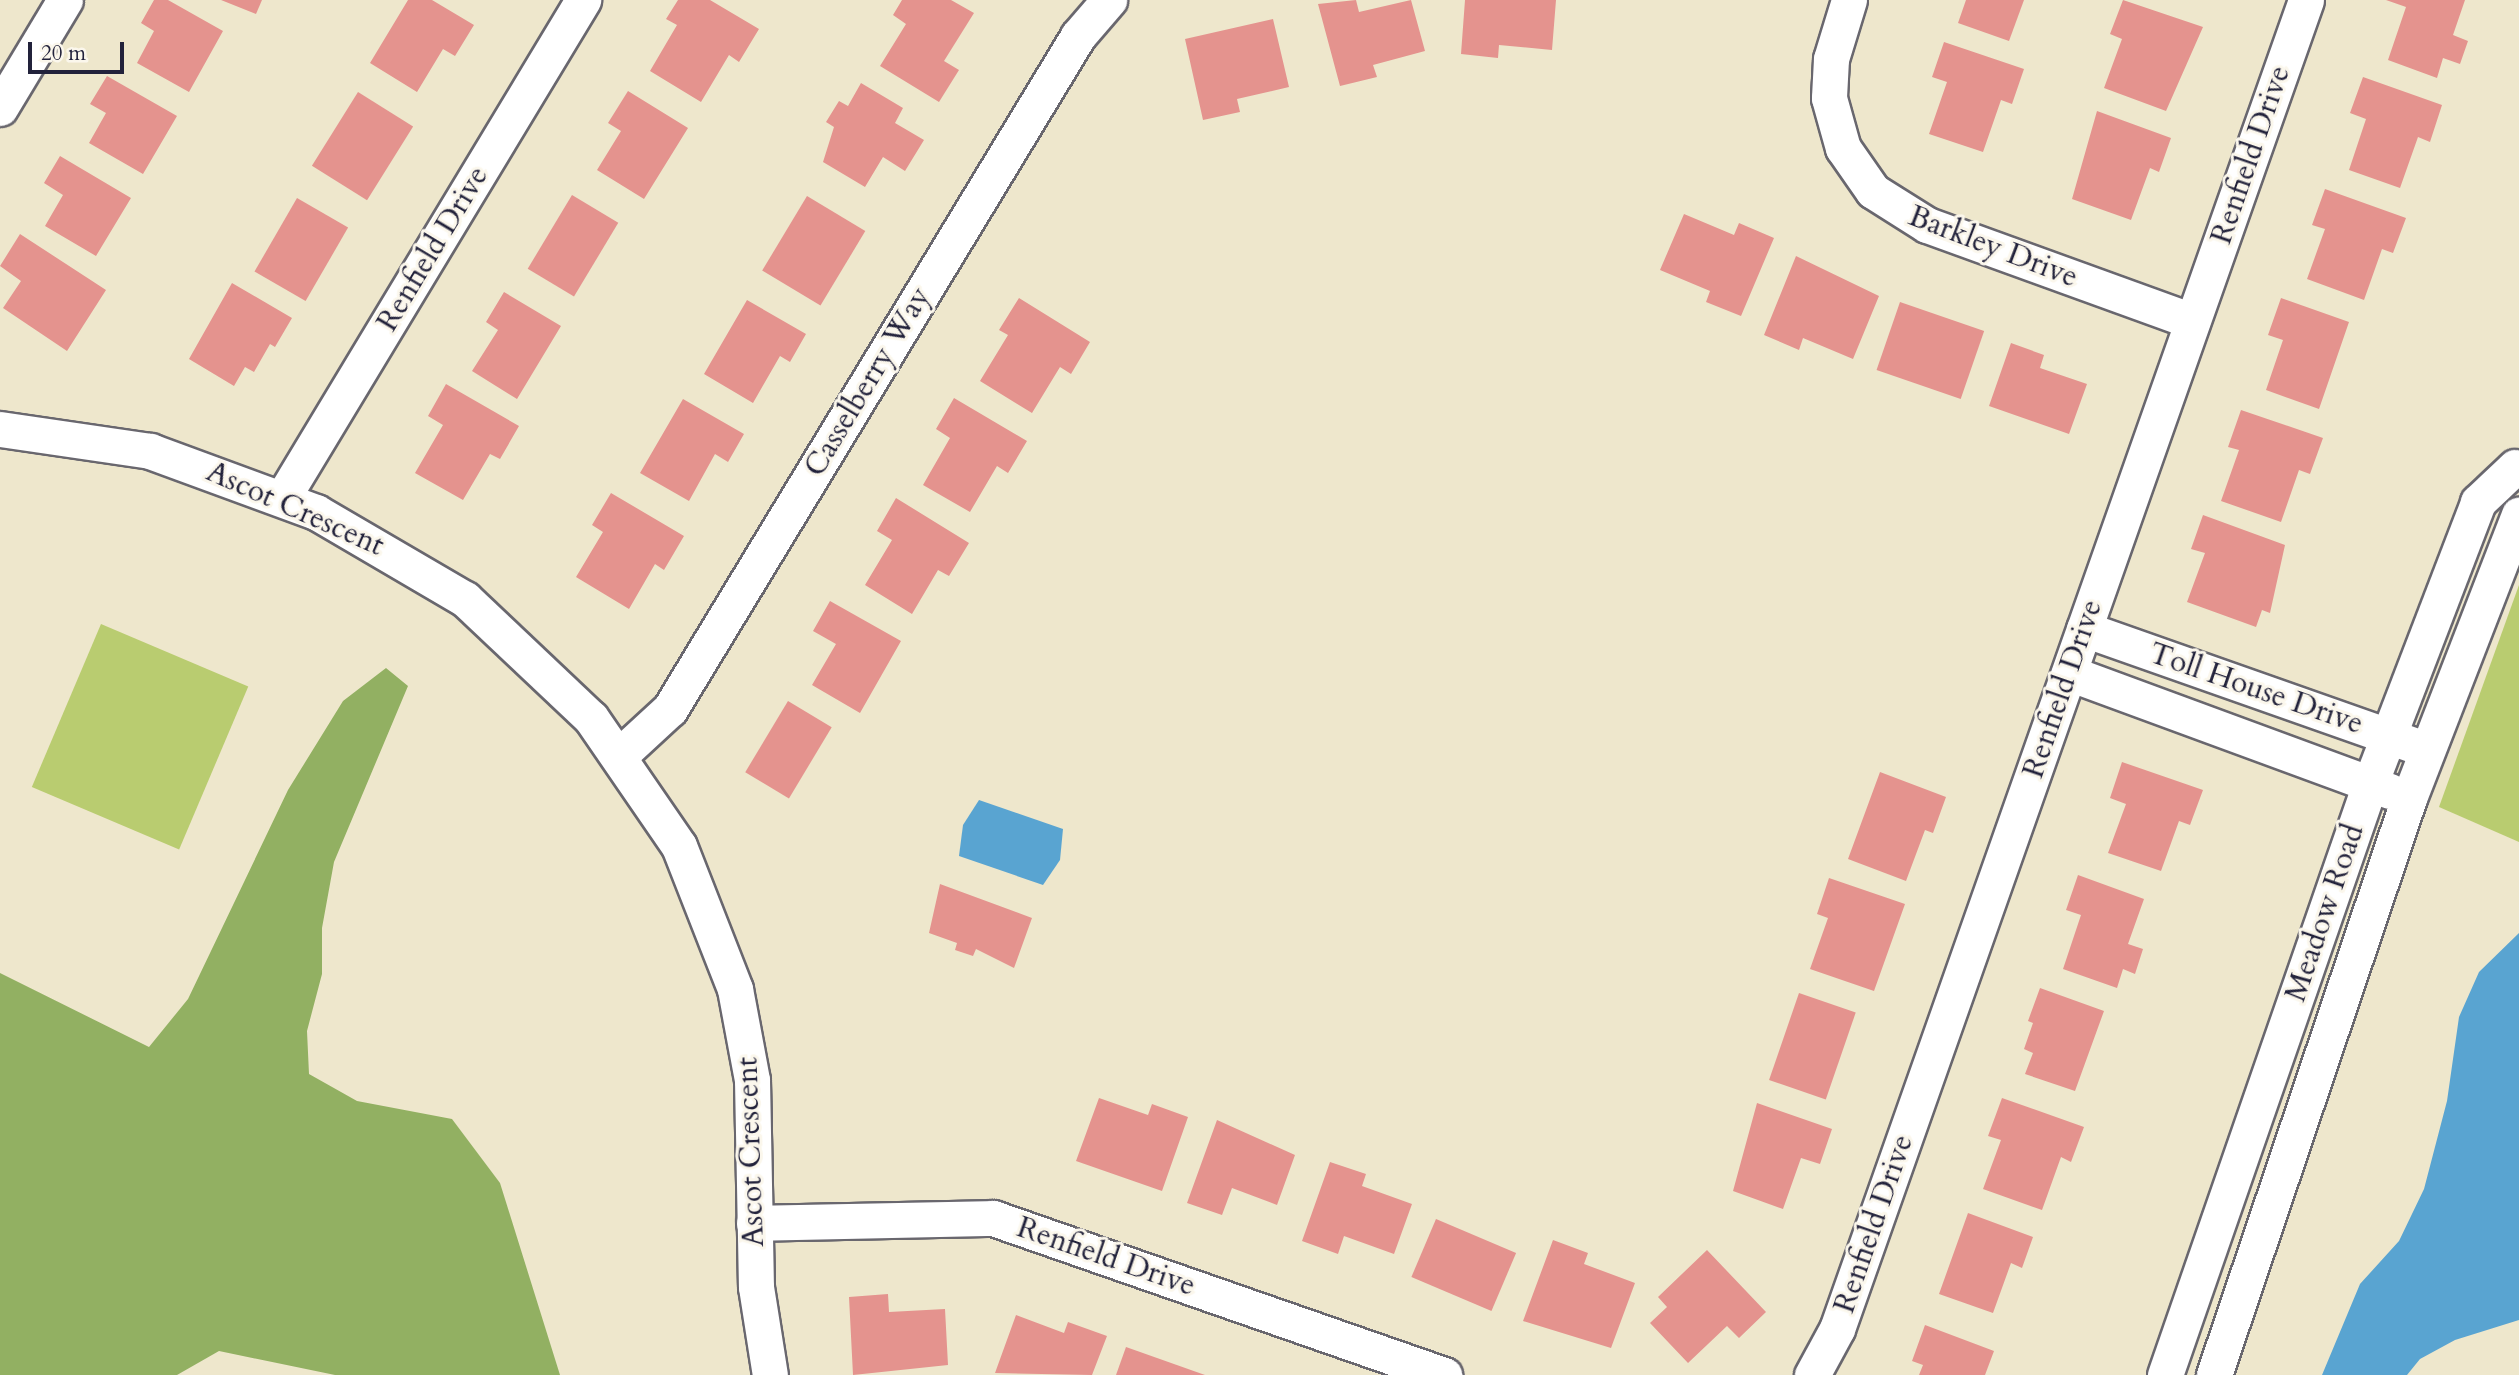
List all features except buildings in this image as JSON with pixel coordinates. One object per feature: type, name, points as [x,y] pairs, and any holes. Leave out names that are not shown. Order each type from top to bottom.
[{"type":"street","points":[[0,108],[65,0]]},
{"type":"street","name":"Renfield Drive","points":[[283,497],[583,0]]},
{"type":"street","name":"Barkley Drive","points":[[1849,0],[1830,59],[1829,98],[1843,148],[1873,191],[1927,225],[2192,321]]},
{"type":"street","name":"Renfield Drive","points":[[1812,1375],[1837,1329],[2306,0]]},
{"type":"street","name":"Casselberry Way","points":[[620,755],[670,709],[1095,5]]},
{"type":"street","name":"Ascot Crescent","points":[[0,429],[150,451],[283,497],[370,538],[466,599],[555,678],[620,755],[703,893],[735,989],[752,1080],[754,1223],[770,1375]]},
{"type":"street","name":"Meadow Road","points":[[2517,461],[2519,509]]},
{"type":"street","name":"Meadow Road","points":[[2165,1375],[2370,784],[2478,502],[2517,461]]},
{"type":"street","name":"Meadow Road","points":[[2214,1375],[2409,798],[2519,515]]},
{"type":"street","name":"Toll House Drive","points":[[2084,629],[2428,749]]},
{"type":"street","name":"Toll House Drive","points":[[2068,673],[2409,798]]},
{"type":"street","name":"Renfield Drive","points":[[754,1223],[993,1218],[1444,1375]]},
{"type":"green space","points":[[2519,585],[2519,842],[2439,807]]},
{"type":"green space","points":[[101,624],[248,687],[179,849],[32,787]]},
{"type":"green space","points":[[386,668],[408,686],[334,862],[322,928],[322,974],[307,1031],[309,1074],[357,1101],[452,1119],[500,1183],[560,1375],[335,1375],[219,1351],[177,1375],[0,1375],[0,973],[149,1047],[188,999],[288,790],[343,701]]},
{"type":"water","points":[[979,800],[1063,829],[1060,860],[1043,885],[959,856],[963,825]]},
{"type":"water","points":[[2519,933],[2519,1320],[2455,1340],[2420,1359],[2407,1375],[2322,1375],[2360,1284],[2399,1241],[2424,1189],[2447,1101],[2459,1017],[2479,972]]}]
